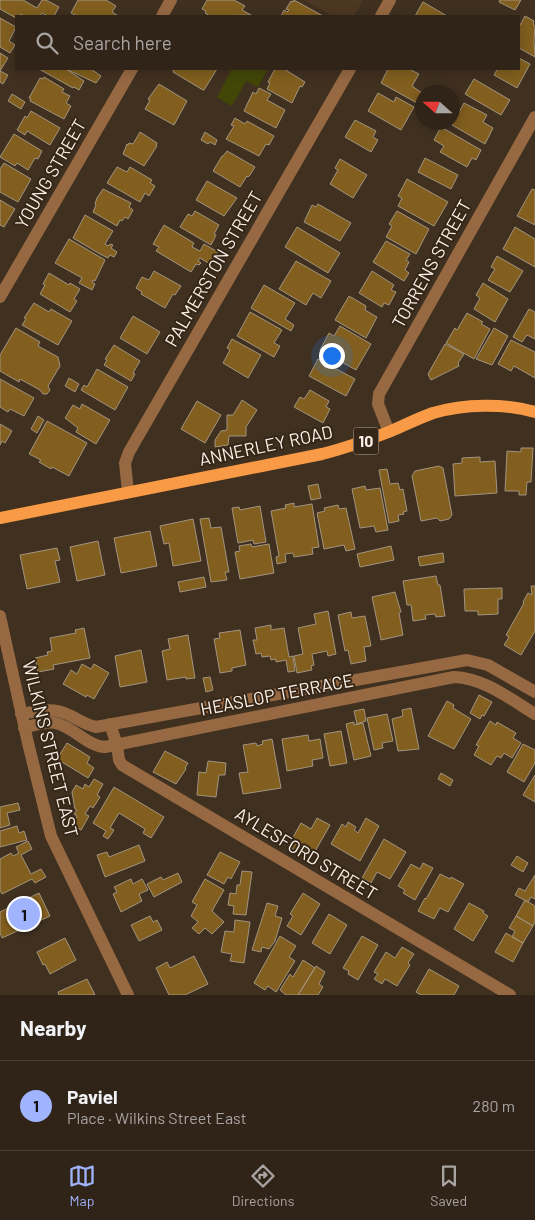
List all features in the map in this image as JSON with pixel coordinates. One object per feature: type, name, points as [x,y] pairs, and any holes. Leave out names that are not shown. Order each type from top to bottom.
[{"type":"main road","name":"ANNERLEY ROAD","points":[[0,518],[322,454],[353,446],[433,414],[470,407],[508,407],[535,412]]},
{"type":"street","points":[[163,15],[171,0]]},
{"type":"street","points":[[382,15],[390,0]]},
{"type":"street","name":"YOUNG STREET","points":[[0,297],[131,70]]},
{"type":"street","name":"PALMERSTON STREET","points":[[128,492],[125,462],[129,452],[349,70]]},
{"type":"street","name":"TORRENS STREET","points":[[389,432],[378,404],[379,394],[535,117]]},
{"type":"street","name":"WILKINS STREET EAST","points":[[0,616],[24,728],[51,836],[128,995]]},
{"type":"street","name":"HEASLOP TERRACE","points":[[21,714],[42,710],[56,710],[92,726],[110,724],[467,660],[488,665],[535,692]]},
{"type":"street","name":"HEASLOP TERRACE","points":[[24,728],[53,723],[64,726],[97,746],[106,747],[454,677],[472,679],[486,685],[535,714]]},
{"type":"street","name":"AYLESFORD STREET","points":[[110,724],[122,765],[510,995]]},
{"type":"shaded area","points":[[304,0],[363,0],[355,15],[331,15]]},
{"type":"green space","points":[[267,70],[258,87],[246,81],[232,106],[217,97],[231,71]]},
{"type":"building","points":[[0,0],[23,0],[37,8],[42,0],[46,0],[59,7],[55,15],[42,13],[41,15],[21,14],[15,15],[15,17],[0,9]]},
{"type":"building","points":[[78,0],[106,0],[116,6],[112,12],[117,15],[75,15],[71,13]]},
{"type":"building","points":[[207,0],[234,0],[245,6],[242,10],[251,15],[208,15],[202,9]]},
{"type":"building","points":[[294,0],[321,15],[282,15],[284,10],[287,12],[289,10],[286,9],[291,1],[293,2]]},
{"type":"building","points":[[500,0],[521,0],[515,10],[499,2]]},
{"type":"building","points":[[423,2],[445,15],[416,15]]},
{"type":"building","points":[[525,16],[534,21],[535,57],[520,49],[520,25]]},
{"type":"building","points":[[0,18],[15,26],[9,41],[15,45],[10,53],[0,47]]},
{"type":"building","points":[[0,53],[8,58],[0,71]]},
{"type":"building","points":[[520,59],[530,64],[517,88],[494,75],[497,70],[520,70]]},
{"type":"building","points":[[41,70],[68,70],[84,81],[79,90]]},
{"type":"building","points":[[68,70],[92,70],[101,76],[96,83]]},
{"type":"building","points":[[172,70],[216,70],[204,90]]},
{"type":"building","points":[[274,70],[286,70],[305,82],[302,87],[300,86],[292,103],[267,89],[270,83],[268,82]]},
{"type":"building","points":[[388,70],[411,70],[419,74],[412,86],[415,88],[415,102],[381,83]]},
{"type":"building","points":[[0,71],[8,75],[3,84],[0,82]]},
{"type":"building","points":[[44,77],[64,89],[62,92],[70,96],[66,103],[71,106],[64,119],[30,101],[31,99],[29,98],[40,78],[43,79]]},
{"type":"building","points":[[474,79],[510,100],[501,115],[465,94]]},
{"type":"building","points":[[159,84],[187,101],[174,125],[145,109],[150,100],[148,99]]},
{"type":"building","points":[[259,88],[271,94],[267,100],[285,110],[276,128],[244,111],[253,92],[256,94]]},
{"type":"building","points":[[378,93],[394,102],[396,97],[414,107],[401,130],[368,111]]},
{"type":"building","points":[[12,94],[25,102],[21,109],[8,101]]},
{"type":"building","points":[[464,103],[487,115],[483,122],[493,128],[485,144],[460,130],[460,110]]},
{"type":"building","points":[[31,111],[60,128],[50,145],[27,131],[25,135],[17,130],[25,116],[27,118]]},
{"type":"building","points":[[235,118],[245,124],[247,121],[274,136],[269,145],[266,144],[259,156],[226,139],[234,126],[231,125]]},
{"type":"building","points":[[355,120],[376,131],[373,137],[378,140],[371,152],[345,137]]},
{"type":"building","points":[[439,130],[446,130],[481,150],[476,160],[472,158],[467,167],[440,152],[444,146],[434,140]]},
{"type":"building","points":[[140,132],[157,143],[144,166],[123,154],[127,144],[133,144]]},
{"type":"building","points":[[205,132],[217,140],[215,145],[201,140]]},
{"type":"building","points":[[14,134],[42,151],[38,159],[35,158],[28,170],[17,163],[15,166],[0,157]]},
{"type":"building","points":[[227,151],[255,167],[240,187],[213,171]]},
{"type":"building","points":[[425,158],[458,175],[451,189],[418,172]]},
{"type":"building","points":[[340,159],[367,175],[353,198],[330,184],[338,170],[335,168]]},
{"type":"building","points":[[4,163],[31,179],[18,202],[0,192],[0,169]]},
{"type":"building","points":[[117,167],[127,172],[130,167],[152,180],[150,183],[155,186],[149,196],[145,193],[140,202],[107,183]]},
{"type":"building","points":[[407,179],[448,202],[434,226],[398,206],[402,198],[398,196]]},
{"type":"building","points":[[207,181],[237,198],[224,216],[196,200]]},
{"type":"building","points":[[103,189],[131,203],[129,207],[133,210],[128,219],[125,217],[122,221],[120,220],[117,226],[93,212],[97,198]]},
{"type":"building","points":[[532,189],[535,190],[535,225],[517,216]]},
{"type":"building","points":[[0,200],[15,209],[4,227],[0,225]]},
{"type":"building","points":[[318,204],[351,223],[340,241],[304,222],[312,205],[316,207]]},
{"type":"building","points":[[195,211],[219,225],[211,245],[180,227],[188,214],[192,216]]},
{"type":"building","points":[[397,211],[429,229],[416,254],[386,237],[392,226],[389,224]]},
{"type":"building","points":[[85,215],[113,231],[105,244],[108,246],[110,244],[113,245],[111,248],[117,252],[114,257],[110,255],[108,258],[73,238]]},
{"type":"building","points":[[164,225],[194,243],[192,247],[200,251],[204,244],[218,252],[210,264],[200,258],[198,261],[201,263],[199,265],[196,264],[191,272],[156,251],[159,247],[153,244]]},
{"type":"building","points":[[297,227],[340,253],[328,273],[285,247]]},
{"type":"building","points":[[515,227],[535,239],[535,267],[503,249]]},
{"type":"building","points":[[69,239],[105,260],[95,281],[93,280],[92,282],[95,284],[92,290],[79,283],[82,278],[55,263]]},
{"type":"building","points":[[386,241],[410,254],[406,260],[409,262],[405,270],[409,273],[404,281],[373,262]]},
{"type":"building","points":[[497,256],[523,271],[510,292],[488,280],[495,269],[491,267]]},
{"type":"building","points":[[296,261],[331,281],[321,298],[313,293],[306,305],[279,289]]},
{"type":"building","points":[[154,271],[181,286],[175,295],[173,294],[165,308],[141,294],[142,292],[136,288],[142,277],[149,280]]},
{"type":"building","points":[[372,271],[394,285],[391,290],[396,292],[389,305],[384,303],[382,307],[359,293]]},
{"type":"building","points":[[49,273],[80,289],[74,299],[77,301],[70,312],[40,294]]},
{"type":"building","points":[[483,283],[508,299],[495,322],[474,309],[480,298],[476,295]]},
{"type":"building","points":[[264,285],[295,303],[285,319],[294,325],[291,331],[251,308]]},
{"type":"building","points":[[349,296],[366,306],[365,310],[377,317],[366,338],[335,320]]},
{"type":"building","points":[[34,303],[49,312],[51,309],[72,321],[58,345],[22,325],[26,319],[24,318]]},
{"type":"building","points":[[529,309],[535,312],[535,339],[527,335],[522,342],[513,337]]},
{"type":"building","points":[[250,312],[282,330],[274,343],[280,346],[274,357],[237,336]]},
{"type":"building","points":[[467,313],[483,322],[481,324],[490,329],[474,359],[446,343],[455,328],[457,330]]},
{"type":"building","points":[[133,316],[160,332],[147,354],[120,338]]},
{"type":"building","points":[[340,326],[371,344],[356,370],[320,350],[329,333],[334,336]]},
{"type":"building","points":[[16,328],[40,342],[38,346],[58,357],[60,366],[48,386],[50,390],[47,394],[43,394],[40,390],[20,379],[19,382],[0,371],[0,355]]},
{"type":"building","points":[[494,328],[508,336],[492,365],[476,359]]},
{"type":"building","points":[[232,339],[261,355],[248,378],[223,363],[230,350],[227,348]]},
{"type":"building","points":[[511,340],[535,352],[535,378],[514,366],[511,371],[498,364]]},
{"type":"building","points":[[445,344],[464,354],[458,363],[459,366],[431,380],[428,374]]},
{"type":"building","points":[[114,345],[140,361],[131,381],[104,365],[107,360],[105,359]]},
{"type":"building","points":[[318,359],[355,379],[346,396],[309,376]]},
{"type":"building","points":[[97,369],[128,387],[115,410],[81,390],[84,385],[87,387]]},
{"type":"building","points":[[69,378],[79,384],[75,392],[65,386]]},
{"type":"building","points":[[0,379],[34,398],[24,416],[10,409],[8,412],[0,407]]},
{"type":"building","points":[[310,390],[329,401],[326,407],[330,409],[323,423],[294,407],[300,397],[304,399]]},
{"type":"building","points":[[242,400],[257,410],[246,427],[246,436],[229,436],[228,445],[215,447],[215,440],[221,431],[227,430],[227,415],[233,415]]},
{"type":"building","points":[[197,401],[221,415],[205,443],[181,429]]},
{"type":"building","points":[[82,404],[110,420],[96,444],[76,432],[78,428],[65,418],[73,405],[80,409]]},
{"type":"building","points":[[38,416],[44,420],[37,433],[31,429]]},
{"type":"building","points":[[47,421],[87,443],[69,476],[52,467],[51,469],[39,462],[41,460],[29,454]]},
{"type":"building","points":[[0,424],[12,431],[5,443],[2,441],[0,445]]},
{"type":"building","points":[[521,448],[533,448],[531,482],[527,482],[526,495],[519,495],[519,491],[505,491],[507,451],[521,452]]},
{"type":"building","points":[[480,457],[480,462],[495,461],[497,493],[455,496],[453,464],[462,463],[462,458]]},
{"type":"building","points":[[439,466],[443,468],[452,515],[449,519],[440,521],[437,518],[421,521],[412,476],[415,471]]},
{"type":"building","points":[[387,469],[390,484],[398,483],[400,490],[403,489],[407,511],[403,512],[404,514],[398,515],[399,521],[389,523],[379,470]]},
{"type":"building","points":[[318,484],[321,498],[311,500],[308,486]]},
{"type":"building","points":[[365,486],[366,490],[380,488],[388,530],[376,532],[374,526],[360,528],[352,489]]},
{"type":"building","points":[[294,503],[294,507],[312,504],[319,547],[312,548],[313,554],[294,557],[293,553],[285,554],[286,562],[277,564],[276,557],[279,556],[271,511],[286,508],[285,505]]},
{"type":"building","points":[[338,505],[339,509],[346,508],[355,549],[346,551],[344,545],[324,549],[317,513],[325,511],[324,508]]},
{"type":"building","points":[[260,506],[266,542],[254,544],[253,540],[238,543],[232,508],[239,507],[240,510]]},
{"type":"building","points":[[209,518],[211,528],[221,527],[229,572],[225,572],[227,580],[211,582],[200,519]]},
{"type":"building","points":[[193,519],[201,561],[173,566],[169,543],[164,544],[160,526]]},
{"type":"building","points":[[150,531],[157,566],[121,573],[114,538]]},
{"type":"building","points":[[98,541],[105,575],[77,581],[70,547]]},
{"type":"building","points":[[251,544],[252,547],[269,544],[274,573],[240,579],[235,552],[240,551],[239,546]]},
{"type":"building","points":[[391,546],[394,560],[360,567],[357,554]]},
{"type":"building","points":[[57,548],[60,560],[55,561],[60,582],[27,589],[20,555]]},
{"type":"building","points":[[443,553],[444,562],[420,566],[418,557]]},
{"type":"building","points":[[436,576],[438,585],[440,585],[445,616],[425,615],[426,619],[413,621],[411,605],[407,605],[403,581]]},
{"type":"building","points":[[204,577],[206,587],[180,592],[178,582]]},
{"type":"building","points":[[531,586],[535,586],[535,631],[521,655],[504,645],[509,637],[506,635],[528,593],[532,595]]},
{"type":"building","points":[[502,588],[502,599],[498,599],[498,614],[478,615],[478,611],[465,611],[464,589]]},
{"type":"building","points":[[395,592],[401,612],[399,613],[403,635],[381,640],[372,597]]},
{"type":"building","points":[[328,611],[336,654],[328,656],[327,651],[312,654],[314,665],[311,666],[312,670],[297,673],[294,656],[303,654],[298,628],[316,624],[314,614]]},
{"type":"building","points":[[351,612],[352,618],[365,616],[371,646],[364,647],[366,661],[351,664],[348,650],[345,651],[338,615]]},
{"type":"building","points":[[271,625],[271,630],[284,628],[289,657],[293,656],[295,671],[288,672],[286,660],[276,662],[276,659],[271,660],[270,656],[262,657],[261,653],[256,654],[253,640],[257,640],[255,628]]},
{"type":"building","points":[[84,628],[90,658],[53,665],[54,669],[38,672],[35,658],[48,655],[47,652],[52,651],[50,638],[76,633],[75,630]]},
{"type":"building","points":[[240,630],[246,665],[232,668],[232,671],[220,673],[214,639],[220,638],[219,633]]},
{"type":"building","points":[[188,635],[195,678],[186,679],[186,677],[167,680],[162,651],[170,649],[168,639]]},
{"type":"building","points":[[141,650],[147,682],[120,687],[115,656]]},
{"type":"building","points":[[82,664],[91,669],[94,664],[109,673],[94,699],[87,695],[86,697],[63,684],[71,670],[77,674]]},
{"type":"building","points":[[210,677],[213,690],[206,692],[203,678]]},
{"type":"building","points":[[479,695],[492,702],[484,716],[482,715],[480,719],[470,713]]},
{"type":"building","points":[[447,701],[454,705],[453,708],[471,719],[454,749],[428,736]]},
{"type":"building","points":[[411,708],[419,749],[398,751],[392,719],[403,716],[402,710]]},
{"type":"building","points":[[364,709],[366,721],[357,724],[354,711]]},
{"type":"building","points":[[387,714],[393,741],[382,743],[383,748],[374,750],[367,718]]},
{"type":"building","points":[[490,721],[496,725],[497,722],[516,733],[513,738],[521,743],[512,758],[504,753],[501,758],[497,756],[491,765],[474,755],[479,746],[476,745]]},
{"type":"building","points":[[354,722],[354,725],[363,723],[371,756],[354,760],[346,724]]},
{"type":"building","points":[[341,731],[347,763],[330,766],[324,734]]},
{"type":"building","points":[[308,735],[309,741],[320,739],[323,758],[312,760],[313,766],[287,771],[282,739]]},
{"type":"building","points":[[272,739],[281,788],[243,794],[239,773],[248,772],[243,745],[256,743],[257,746],[263,744],[262,741]]},
{"type":"building","points":[[67,743],[90,757],[87,763],[94,768],[88,778],[57,759]]},
{"type":"building","points":[[523,744],[535,750],[535,763],[524,782],[507,772]]},
{"type":"building","points":[[165,751],[188,763],[176,784],[153,772]]},
{"type":"building","points":[[208,761],[226,763],[225,775],[219,775],[216,797],[197,795],[199,772],[206,773]]},
{"type":"building","points":[[441,773],[453,780],[450,786],[438,779]]},
{"type":"building","points":[[535,775],[535,802],[523,795]]},
{"type":"building","points":[[94,779],[103,784],[97,795],[100,797],[93,808],[90,806],[85,814],[89,816],[81,830],[72,825],[77,816],[74,814],[77,810],[75,809],[72,792],[76,785],[83,789],[85,784],[89,787]]},
{"type":"building","points":[[114,787],[164,817],[151,838],[143,833],[145,829],[119,813],[110,828],[114,830],[108,839],[103,836],[106,831],[93,823]]},
{"type":"building","points":[[18,803],[20,810],[7,813],[10,825],[0,828],[0,807]]},
{"type":"building","points":[[317,818],[330,825],[313,855],[302,849],[300,853],[288,846],[301,823],[311,829]]},
{"type":"building","points":[[366,818],[379,826],[360,861],[331,844],[342,824],[346,827],[348,822],[356,827],[354,830],[358,833]]},
{"type":"building","points":[[17,826],[19,833],[24,831],[27,840],[0,847],[0,831]]},
{"type":"building","points":[[384,839],[406,852],[390,879],[377,872],[371,883],[362,878]]},
{"type":"building","points":[[28,841],[32,849],[21,855],[31,874],[41,869],[46,877],[35,883],[32,879],[2,894],[0,890],[0,859],[11,853],[13,856],[19,853],[16,847]]},
{"type":"building","points":[[139,845],[145,861],[105,877],[97,855],[107,852],[109,857]]},
{"type":"building","points":[[220,852],[240,862],[231,879],[228,877],[224,884],[207,875]]},
{"type":"building","points":[[517,856],[528,863],[523,872],[511,865]]},
{"type":"building","points":[[423,863],[433,868],[415,900],[403,893],[405,890],[398,886],[411,864],[420,869]]},
{"type":"building","points":[[242,871],[252,872],[246,915],[233,914],[234,906],[228,905],[230,893],[236,894],[237,885],[240,885]]},
{"type":"building","points":[[178,873],[182,882],[154,897],[147,884],[161,877],[163,880]]},
{"type":"building","points":[[440,874],[464,884],[448,912],[440,908],[434,919],[418,911]]},
{"type":"building","points":[[535,875],[535,899],[531,897],[528,902],[515,895],[519,888],[525,891]]},
{"type":"building","points":[[131,879],[133,884],[142,879],[148,890],[139,894],[142,901],[121,912],[113,894],[117,892],[114,887]]},
{"type":"building","points":[[205,879],[224,890],[212,911],[224,922],[212,934],[205,928],[199,934],[192,928],[198,922],[191,916],[197,905],[192,902]]},
{"type":"building","points":[[39,893],[50,916],[2,938],[0,933],[0,912]]},
{"type":"building","points":[[303,893],[320,904],[301,935],[287,926],[293,916],[290,914]]},
{"type":"building","points":[[525,900],[535,906],[535,922],[533,926],[516,916]]},
{"type":"building","points":[[267,903],[278,906],[275,916],[282,918],[275,941],[269,949],[262,947],[261,952],[252,950]]},
{"type":"building","points":[[469,903],[484,911],[483,913],[488,916],[473,941],[454,929]]},
{"type":"building","points":[[329,914],[347,925],[330,954],[312,943]]},
{"type":"building","points":[[150,916],[153,922],[157,920],[162,930],[139,941],[131,925]]},
{"type":"building","points":[[516,916],[533,926],[523,943],[512,937],[515,931],[509,928]]},
{"type":"building","points":[[235,920],[250,922],[244,963],[230,961],[232,954],[221,952],[225,931],[234,932]]},
{"type":"building","points":[[506,933],[523,943],[513,962],[495,952]]},
{"type":"building","points":[[280,936],[296,946],[289,957],[295,961],[276,992],[268,986],[265,990],[254,983]]},
{"type":"building","points":[[362,936],[378,945],[358,980],[348,974],[349,971],[343,968]]},
{"type":"building","points":[[65,938],[76,960],[50,974],[37,952]]},
{"type":"building","points":[[402,947],[414,954],[408,963],[410,965],[397,986],[385,979],[382,984],[374,979],[378,974],[374,972],[386,952],[395,958]]},
{"type":"building","points":[[194,956],[208,984],[185,995],[169,995],[156,968],[167,962],[170,968]]},
{"type":"building","points":[[303,960],[315,968],[298,995],[286,995],[280,990],[290,974],[293,977]]},
{"type":"building","points":[[316,966],[325,972],[319,984],[323,987],[318,995],[298,995]]},
{"type":"building","points":[[429,969],[459,986],[454,995],[421,995],[416,992]]},
{"type":"building","points":[[87,979],[95,995],[59,995],[58,992]]},
{"type":"place","name":"Paviel","points":[[24,914]]}]
